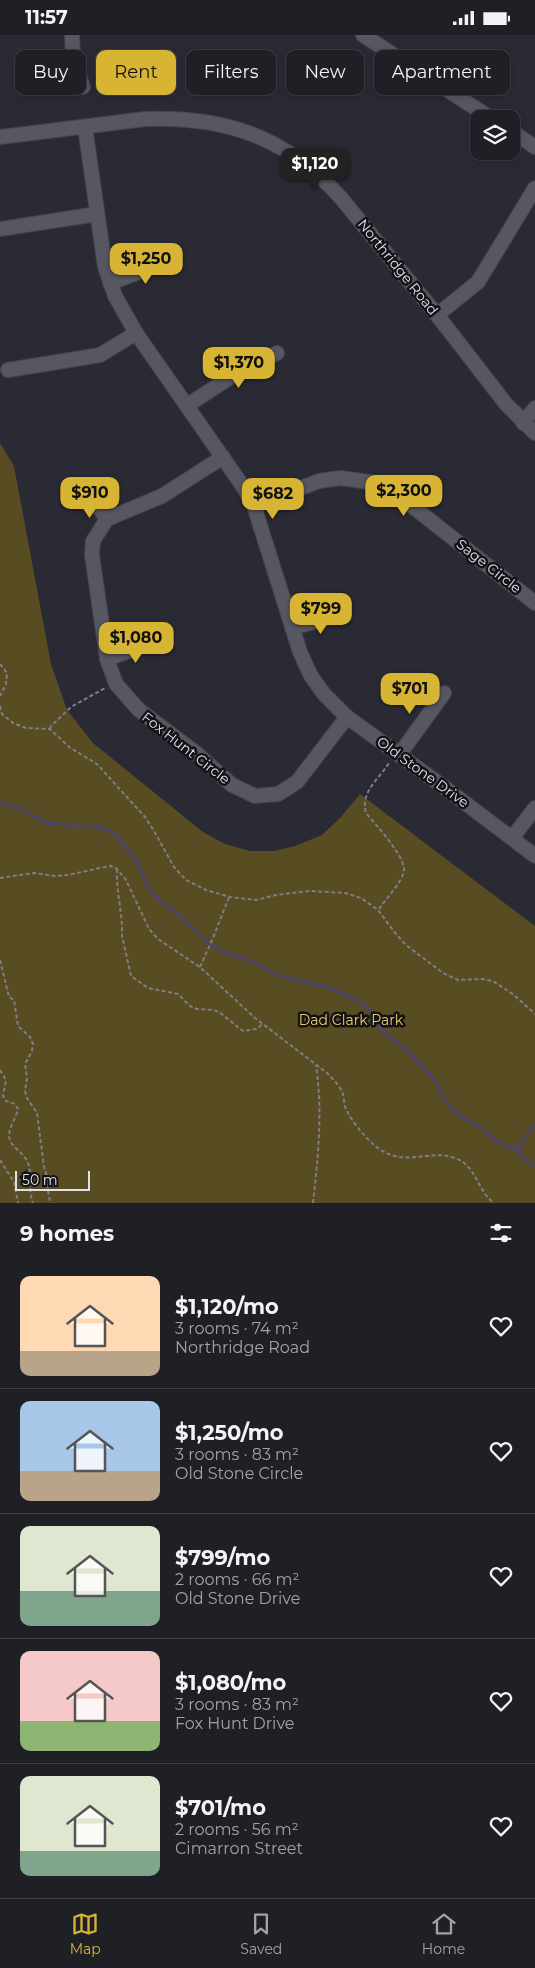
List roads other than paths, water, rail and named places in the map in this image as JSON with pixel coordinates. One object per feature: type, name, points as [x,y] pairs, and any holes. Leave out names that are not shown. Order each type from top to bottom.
[{"type":"street","points":[[72,35],[73,50]]},
{"type":"street","points":[[363,35],[478,110]]},
{"type":"street","name":"Northridge Road","points":[[0,137],[145,119],[168,118],[213,122],[251,133],[292,154],[326,181],[437,315],[506,404],[535,433]]},
{"type":"street","name":"Old Stone Drive","points":[[85,127],[105,267],[115,297],[136,333],[188,405],[254,505],[292,628],[311,676],[324,694],[347,717],[535,856]]},
{"type":"street","points":[[520,137],[535,147]]},
{"type":"street","points":[[437,315],[478,282],[535,188]]},
{"type":"street","points":[[0,229],[97,214]]},
{"type":"street","points":[[110,283],[142,271],[163,255]]},
{"type":"street","points":[[8,370],[100,355],[136,333]]},
{"type":"street","points":[[188,405],[232,376],[277,353]]},
{"type":"street","points":[[524,423],[535,408]]},
{"type":"street","points":[[87,491],[107,519],[162,496],[223,457]]},
{"type":"street","name":"Sage Circle","points":[[254,505],[319,481],[341,479],[376,483],[398,495],[535,603]]},
{"type":"street","name":"Fox Hunt Circle","points":[[107,519],[93,541],[92,555],[107,659],[116,684],[139,711],[196,753],[232,785],[255,796],[278,794],[297,782],[347,717]]},
{"type":"street","points":[[292,628],[341,614]]},
{"type":"street","points":[[107,659],[156,642]]},
{"type":"street","points":[[398,753],[444,693]]},
{"type":"street","points":[[512,838],[535,808]]},
{"type":"waterway","points":[[0,803],[19,808],[46,823],[103,828],[117,835],[137,862],[149,890],[206,941],[224,952],[256,963],[277,975],[327,987],[360,1001],[373,1014],[382,1031],[405,1049],[435,1080],[444,1099],[455,1113],[486,1131],[494,1140],[507,1147],[519,1148],[530,1130],[535,1127]]},
{"type":"waterway","points":[[515,1148],[525,1160],[535,1165]]},
{"type":"park label","name":"Dad Clark Park","points":[[351,1020]]}]
